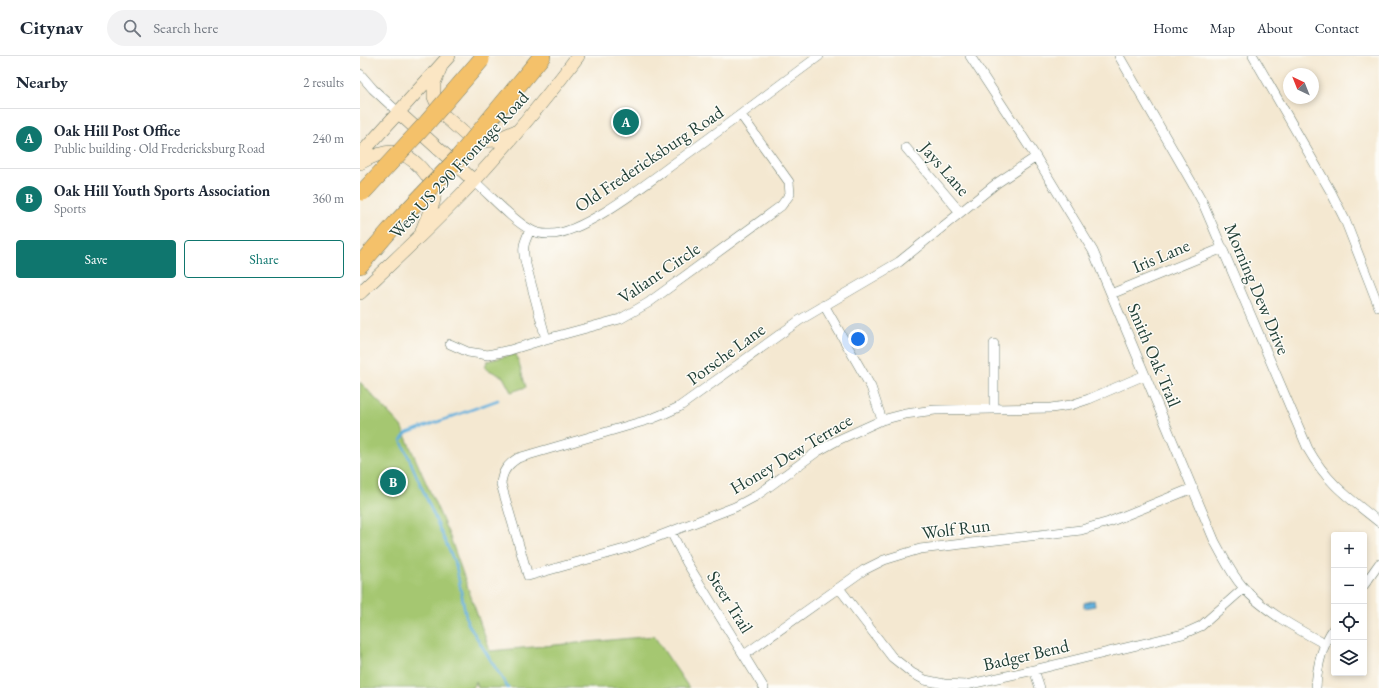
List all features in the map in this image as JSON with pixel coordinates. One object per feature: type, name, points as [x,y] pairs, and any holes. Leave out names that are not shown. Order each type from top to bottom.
[{"type":"highway","points":[[360,265],[397,222],[458,158],[542,56]]},
{"type":"highway","points":[[361,193],[425,125],[483,58]]},
{"type":"main road","name":"West US 290 Frontage Road","points":[[360,293],[420,236],[474,181],[520,129],[578,56]]},
{"type":"main road","points":[[445,60],[434,83],[434,97],[441,113],[466,135],[480,141],[496,140],[520,129]]},
{"type":"main road","points":[[360,155],[445,60]]},
{"type":"main road","points":[[399,113],[474,181]]},
{"type":"main road","points":[[360,164],[373,156],[392,152],[407,156],[428,175],[433,188],[434,199],[420,236]]},
{"type":"street","name":"Old Fredericksburg Road","points":[[474,181],[530,230],[550,235],[565,232],[576,228],[622,201],[741,115],[819,56]]},
{"type":"street","name":"Smith Oak Trail","points":[[970,56],[1036,157],[1093,251],[1215,542],[1228,568],[1244,588],[1266,608],[1325,644]]},
{"type":"street","name":"Morning Dew Drive","points":[[1119,56],[1192,183],[1223,248],[1308,449],[1329,480],[1343,494],[1379,522]]},
{"type":"street","points":[[1253,56],[1343,215],[1379,307]]},
{"type":"street","points":[[360,74],[373,89],[399,113]]},
{"type":"street","name":"Valiant Circle","points":[[450,344],[468,352],[488,355],[620,319],[648,302],[781,206],[790,194],[789,182],[741,115]]},
{"type":"street","name":"Jays Lane","points":[[906,148],[960,212]]},
{"type":"street","name":"Porsche Lane","points":[[528,576],[501,484],[505,470],[510,463],[518,458],[666,413],[694,397],[800,320],[899,262],[997,183],[1036,157]]},
{"type":"street","points":[[530,230],[524,242],[523,248],[525,261],[546,339]]},
{"type":"street","name":"Iris Lane","points":[[1111,294],[1223,248]]},
{"type":"street","points":[[824,305],[871,387],[882,420]]},
{"type":"street","points":[[994,344],[994,408]]},
{"type":"street","name":"Honey Dew Terrace","points":[[528,576],[628,548],[746,502],[831,444],[882,420],[905,414],[935,410],[1051,408],[1071,405],[1089,399],[1145,375]]},
{"type":"street","name":"Wolf Run","points":[[744,655],[864,570],[884,560],[920,549],[1081,530],[1109,522],[1193,488]]},
{"type":"street","name":"Steer Trail","points":[[671,532],[687,563],[764,688]]},
{"type":"street","points":[[1367,581],[1379,564]]},
{"type":"street","name":"Badger Bend","points":[[839,588],[892,657],[904,668],[925,680],[944,684],[966,685],[1183,634],[1194,630],[1208,621],[1244,588]]},
{"type":"street","points":[[1316,688],[1319,667],[1325,644],[1331,633]]},
{"type":"street","points":[[1034,670],[1040,688]]},
{"type":"green space","points":[[516,354],[526,387],[511,392],[503,377],[485,368],[487,361]]},
{"type":"green space","points":[[360,382],[401,426],[450,537],[490,651],[654,636],[689,688],[478,688],[476,681],[472,688],[360,688]]},
{"type":"water","points":[[1094,600],[1095,606],[1084,608],[1084,603]]},
{"type":"waterway","points":[[498,400],[407,433],[401,440],[456,566],[467,622],[508,688]]},
{"type":"place","name":"Oak Hill Post Office","points":[[626,122]]},
{"type":"place","name":"Oak Hill Youth Sports Association","points":[[393,482]]}]
